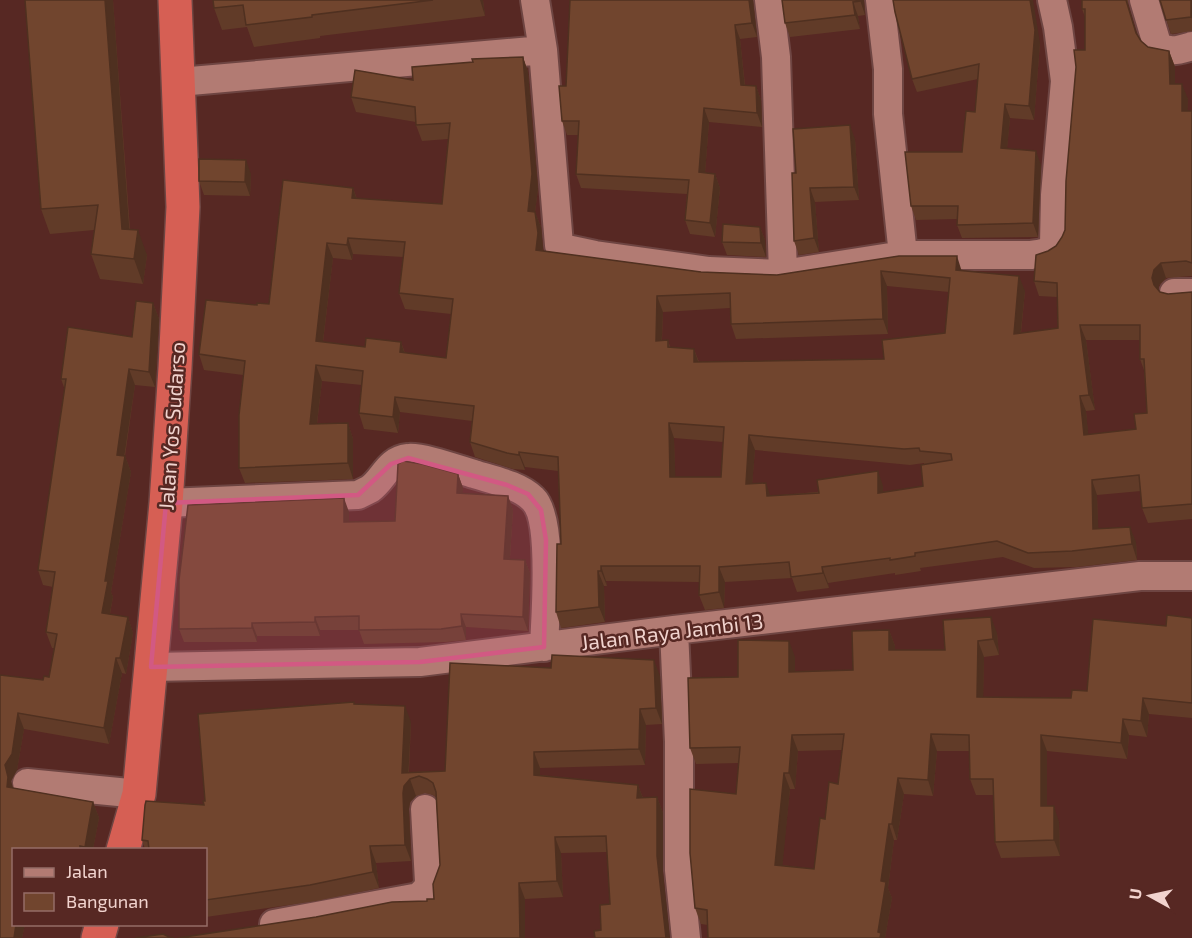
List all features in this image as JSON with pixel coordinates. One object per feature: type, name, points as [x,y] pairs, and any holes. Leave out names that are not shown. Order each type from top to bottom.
[{"type":"highway","name":"Jalan Yos Sudarso","points":[[123,848],[139,794],[166,503],[183,207],[175,0]]},
{"type":"street","points":[[535,0],[543,50],[559,245],[562,248],[595,255],[709,270],[783,274],[903,255],[1031,255],[1051,250],[1054,244],[1055,195],[1065,81],[1052,0]]},
{"type":"street","points":[[769,0],[776,57],[783,274]]},
{"type":"street","points":[[880,0],[888,69],[888,114],[903,255]]},
{"type":"street","points":[[1144,0],[1157,44],[1160,47],[1176,51],[1192,46]]},
{"type":"street","points":[[179,82],[543,50]]},
{"type":"street","points":[[166,503],[358,495],[371,488],[392,464],[408,458],[445,465],[507,485],[528,494],[536,501],[544,522],[546,540],[544,647]]},
{"type":"street","name":"Jalan Raya Jambi 13","points":[[151,667],[420,662],[1140,576],[1192,576]]},
{"type":"street","points":[[674,630],[679,742],[679,870],[686,938]]},
{"type":"street","points":[[27,783],[139,794]]},
{"type":"street","points":[[249,927],[319,917],[419,897],[427,889],[429,882],[425,808]]},
{"type":"highlighted area","points":[[408,458],[507,485],[528,494],[541,510],[546,540],[544,647],[420,662],[151,667],[166,503],[358,495],[391,464]]},
{"type":"building","points":[[25,0],[105,0],[122,229],[138,230],[134,259],[91,254],[98,205],[41,209]]},
{"type":"building","points":[[213,0],[433,0],[246,25],[243,5],[214,8]]},
{"type":"building","points":[[570,0],[749,0],[752,23],[735,25],[741,85],[756,86],[757,113],[704,108],[699,172],[715,174],[710,223],[685,220],[689,180],[576,174],[579,121],[562,121],[559,86],[566,86]]},
{"type":"building","points":[[782,0],[860,1],[853,2],[855,15],[785,23]]},
{"type":"building","points":[[893,0],[1030,0],[1035,30],[1029,106],[1005,104],[1001,148],[1036,151],[1033,223],[957,225],[958,206],[911,206],[905,152],[962,152],[966,111],[975,112],[979,64],[912,79]]},
{"type":"building","points":[[1082,0],[1126,0],[1136,33],[1141,41],[1148,47],[1169,51],[1170,84],[1182,84],[1182,111],[1192,111],[1192,263],[1186,261],[1161,263],[1154,270],[1152,278],[1160,292],[1168,294],[1192,292],[1192,504],[1142,508],[1139,475],[1092,480],[1093,529],[1130,527],[1132,544],[1072,551],[1028,553],[997,541],[915,553],[915,556],[890,560],[890,558],[822,567],[823,573],[791,577],[789,562],[719,567],[719,592],[699,595],[700,566],[601,566],[601,571],[598,571],[599,607],[556,612],[557,544],[561,544],[558,457],[519,452],[519,455],[507,453],[470,442],[474,406],[395,397],[393,417],[359,413],[363,371],[316,365],[310,424],[348,423],[348,463],[239,468],[239,415],[245,361],[199,354],[206,300],[269,304],[283,180],[353,188],[352,198],[442,204],[450,123],[416,125],[415,107],[351,97],[355,70],[413,80],[412,67],[473,62],[472,59],[523,57],[532,174],[528,211],[535,212],[538,233],[536,250],[701,272],[777,275],[899,256],[957,256],[956,270],[1019,276],[1014,334],[1058,328],[1057,283],[1034,281],[1036,255],[1056,246],[1065,230],[1066,181],[1076,67],[1074,50],[1085,50],[1085,9],[1082,9]],"holes":[[[348,238],[405,242],[399,293],[453,299],[446,358],[400,352],[401,342],[366,338],[365,347],[316,341],[327,243],[347,245]],[[881,271],[950,278],[945,333],[882,340],[884,359],[694,362],[694,349],[668,347],[668,340],[656,341],[657,296],[730,293],[731,324],[883,319]],[[1080,325],[1140,325],[1140,359],[1144,359],[1147,413],[1134,414],[1136,429],[1084,435],[1080,396],[1089,395]],[[669,423],[724,427],[721,477],[670,477]],[[749,435],[904,449],[919,448],[920,451],[951,454],[952,460],[921,465],[923,486],[878,493],[878,471],[817,480],[819,493],[767,496],[766,483],[746,484]]]},
{"type":"building","points":[[1160,0],[1191,0],[1191,17],[1166,20]]},
{"type":"building","points":[[850,125],[854,187],[810,188],[814,238],[794,241],[792,173],[796,173],[793,129]]},
{"type":"building","points":[[199,159],[246,160],[245,182],[199,181]]},
{"type":"building","points":[[723,224],[760,227],[761,243],[722,242]]},
{"type":"building","points":[[136,301],[153,303],[149,372],[129,369],[117,455],[125,456],[102,613],[128,617],[120,658],[116,658],[104,728],[18,713],[12,754],[5,765],[8,777],[7,787],[93,802],[85,847],[12,848],[12,926],[16,926],[14,938],[0,938],[0,675],[43,680],[44,676],[49,677],[57,634],[46,632],[55,572],[38,570],[66,379],[61,379],[68,327],[132,337]]},
{"type":"building","points":[[403,461],[458,474],[457,493],[508,496],[504,559],[525,560],[523,617],[461,614],[462,626],[441,629],[359,630],[359,616],[315,617],[315,622],[252,623],[252,628],[179,629],[179,580],[188,505],[344,498],[344,522],[395,521],[398,464]]},
{"type":"building","points":[[1167,615],[1192,618],[1192,703],[1143,698],[1141,721],[1123,719],[1121,743],[1041,735],[1041,806],[1054,806],[1054,840],[995,842],[993,779],[970,779],[969,735],[931,734],[928,780],[898,778],[881,881],[886,882],[878,932],[881,933],[880,938],[708,938],[707,910],[695,908],[690,853],[690,789],[736,794],[740,747],[690,748],[688,678],[738,677],[738,640],[789,641],[789,672],[853,670],[852,631],[889,630],[889,650],[945,650],[943,620],[991,617],[993,639],[978,641],[977,697],[1071,698],[1072,690],[1087,691],[1093,619],[1166,626]],"holes":[[[844,734],[838,784],[829,782],[825,819],[820,818],[814,869],[775,865],[784,773],[789,773],[792,735]]]},
{"type":"building","points":[[552,655],[654,660],[656,708],[640,709],[639,749],[534,752],[534,775],[638,785],[637,798],[657,797],[657,856],[666,938],[595,938],[594,931],[601,930],[600,905],[610,904],[606,836],[555,837],[557,881],[519,883],[520,938],[178,938],[316,917],[392,902],[427,901],[427,899],[434,899],[433,884],[440,865],[436,792],[433,783],[419,776],[410,779],[404,786],[405,845],[370,846],[373,872],[310,885],[207,900],[207,848],[149,848],[148,841],[142,840],[146,801],[204,805],[198,714],[354,702],[354,704],[405,706],[402,773],[445,771],[450,663],[551,668]]},
{"type":"building","points":[[163,934],[174,938],[135,938]]}]
